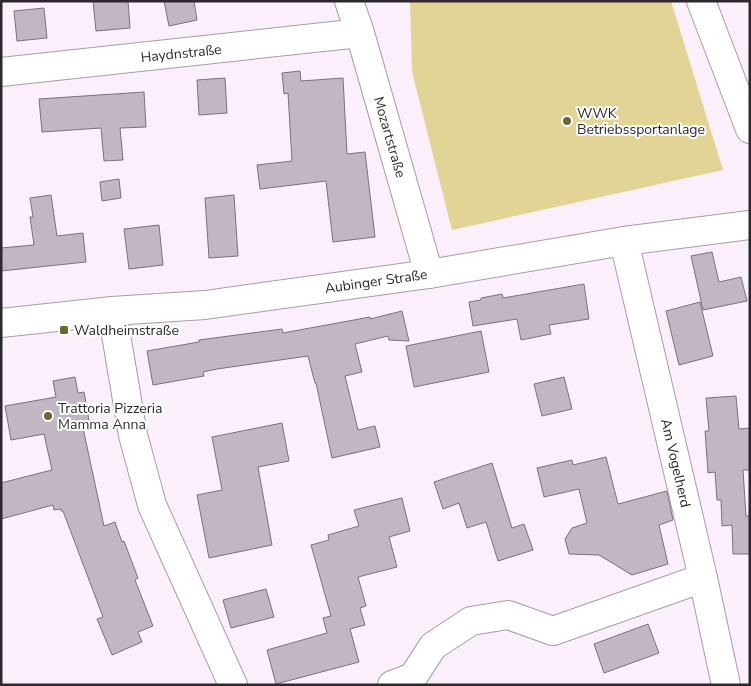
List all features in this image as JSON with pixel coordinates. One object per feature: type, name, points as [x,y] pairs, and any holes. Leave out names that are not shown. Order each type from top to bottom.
[{"type":"street","name":"Mozartstraße","points":[[350,1],[429,274]]},
{"type":"street","points":[[702,1],[750,129]]},
{"type":"street","name":"Haydnstraße","points":[[1,72],[360,33]]},
{"type":"street","name":"Aubinger Straße","points":[[1,323],[112,311],[205,305],[429,274],[624,241],[750,225]]},
{"type":"street","name":"Am Vogelherd","points":[[624,241],[703,578],[726,685]]},
{"type":"street","points":[[112,311],[133,436],[152,505],[233,685]]},
{"type":"street","points":[[392,685],[413,677],[433,646],[471,620],[508,615],[553,632],[703,578]]},
{"type":"shaded area","name":"WWK Betriebssportanlage","points":[[410,1],[671,1],[723,170],[452,230],[412,72]]},
{"type":"building","points":[[93,1],[128,1],[130,28],[96,31]]},
{"type":"building","points":[[164,1],[194,1],[197,20],[169,26]]},
{"type":"building","points":[[44,8],[47,38],[17,41],[14,11]]},
{"type":"building","points":[[300,71],[301,81],[343,78],[347,154],[365,152],[375,237],[333,242],[326,181],[260,189],[257,165],[292,161],[288,93],[284,94],[282,73]]},
{"type":"building","points":[[225,78],[227,113],[199,115],[197,80]]},
{"type":"building","points":[[144,92],[146,127],[120,128],[123,160],[104,161],[101,128],[42,132],[39,99]]},
{"type":"building","points":[[119,179],[121,198],[102,201],[100,182]]},
{"type":"building","points":[[51,195],[57,236],[83,233],[86,262],[1,271],[1,248],[34,245],[30,217],[33,217],[30,198]]},
{"type":"building","points":[[234,195],[238,256],[209,258],[205,198]]},
{"type":"building","points":[[159,225],[163,265],[129,269],[124,229]]},
{"type":"building","points":[[712,252],[719,282],[741,277],[747,301],[703,310],[691,256]]},
{"type":"building","points":[[584,284],[589,319],[549,325],[551,334],[521,340],[517,319],[473,326],[469,302],[502,294],[503,298]]},
{"type":"building","points":[[700,302],[713,356],[679,365],[666,311]]},
{"type":"building","points":[[402,311],[409,341],[389,340],[388,336],[355,344],[362,372],[345,376],[358,430],[375,426],[380,447],[332,458],[316,383],[308,356],[217,369],[203,372],[204,376],[153,385],[147,351],[199,342],[199,340],[282,329],[283,333],[370,317],[370,319]]},
{"type":"building","points":[[481,331],[489,372],[414,387],[406,346]]},
{"type":"building","points":[[75,377],[78,393],[84,392],[90,426],[83,428],[104,526],[115,522],[138,578],[135,580],[153,626],[138,632],[142,642],[112,655],[97,619],[103,617],[63,511],[61,509],[54,510],[53,505],[1,519],[1,483],[52,470],[44,434],[11,440],[5,406],[56,397],[53,381]]},
{"type":"building","points":[[564,377],[572,409],[542,416],[534,384]]},
{"type":"building","points":[[736,396],[739,429],[750,428],[750,470],[743,470],[746,516],[750,516],[750,554],[733,554],[732,525],[722,526],[721,500],[717,500],[715,472],[708,473],[705,431],[709,431],[706,398]]},
{"type":"building","points":[[282,423],[289,461],[258,467],[272,545],[209,558],[197,495],[222,490],[212,437]]},
{"type":"building","points":[[606,457],[618,504],[667,491],[673,520],[659,525],[668,564],[632,575],[599,555],[569,554],[565,539],[572,528],[587,523],[579,489],[544,497],[537,468],[572,460],[573,465]]},
{"type":"building","points":[[492,463],[512,528],[524,524],[533,550],[498,561],[486,522],[467,528],[459,503],[443,509],[434,482]]},
{"type":"building","points":[[402,498],[410,531],[389,537],[397,567],[358,577],[366,606],[360,608],[365,625],[350,629],[359,662],[276,684],[267,650],[327,633],[323,618],[331,616],[311,545],[329,540],[328,535],[359,526],[354,510]]},
{"type":"building","points":[[266,589],[274,617],[231,628],[223,600]]},
{"type":"building","points":[[648,624],[659,653],[604,673],[594,644]]},
{"type":"place","name":"WWK Betriebssportanlage","points":[[567,121]]},
{"type":"place","name":"Waldheimstraße","points":[[64,330]]},
{"type":"place","name":"Trattoria Pizzeria Mamma Anna","points":[[48,416]]}]
